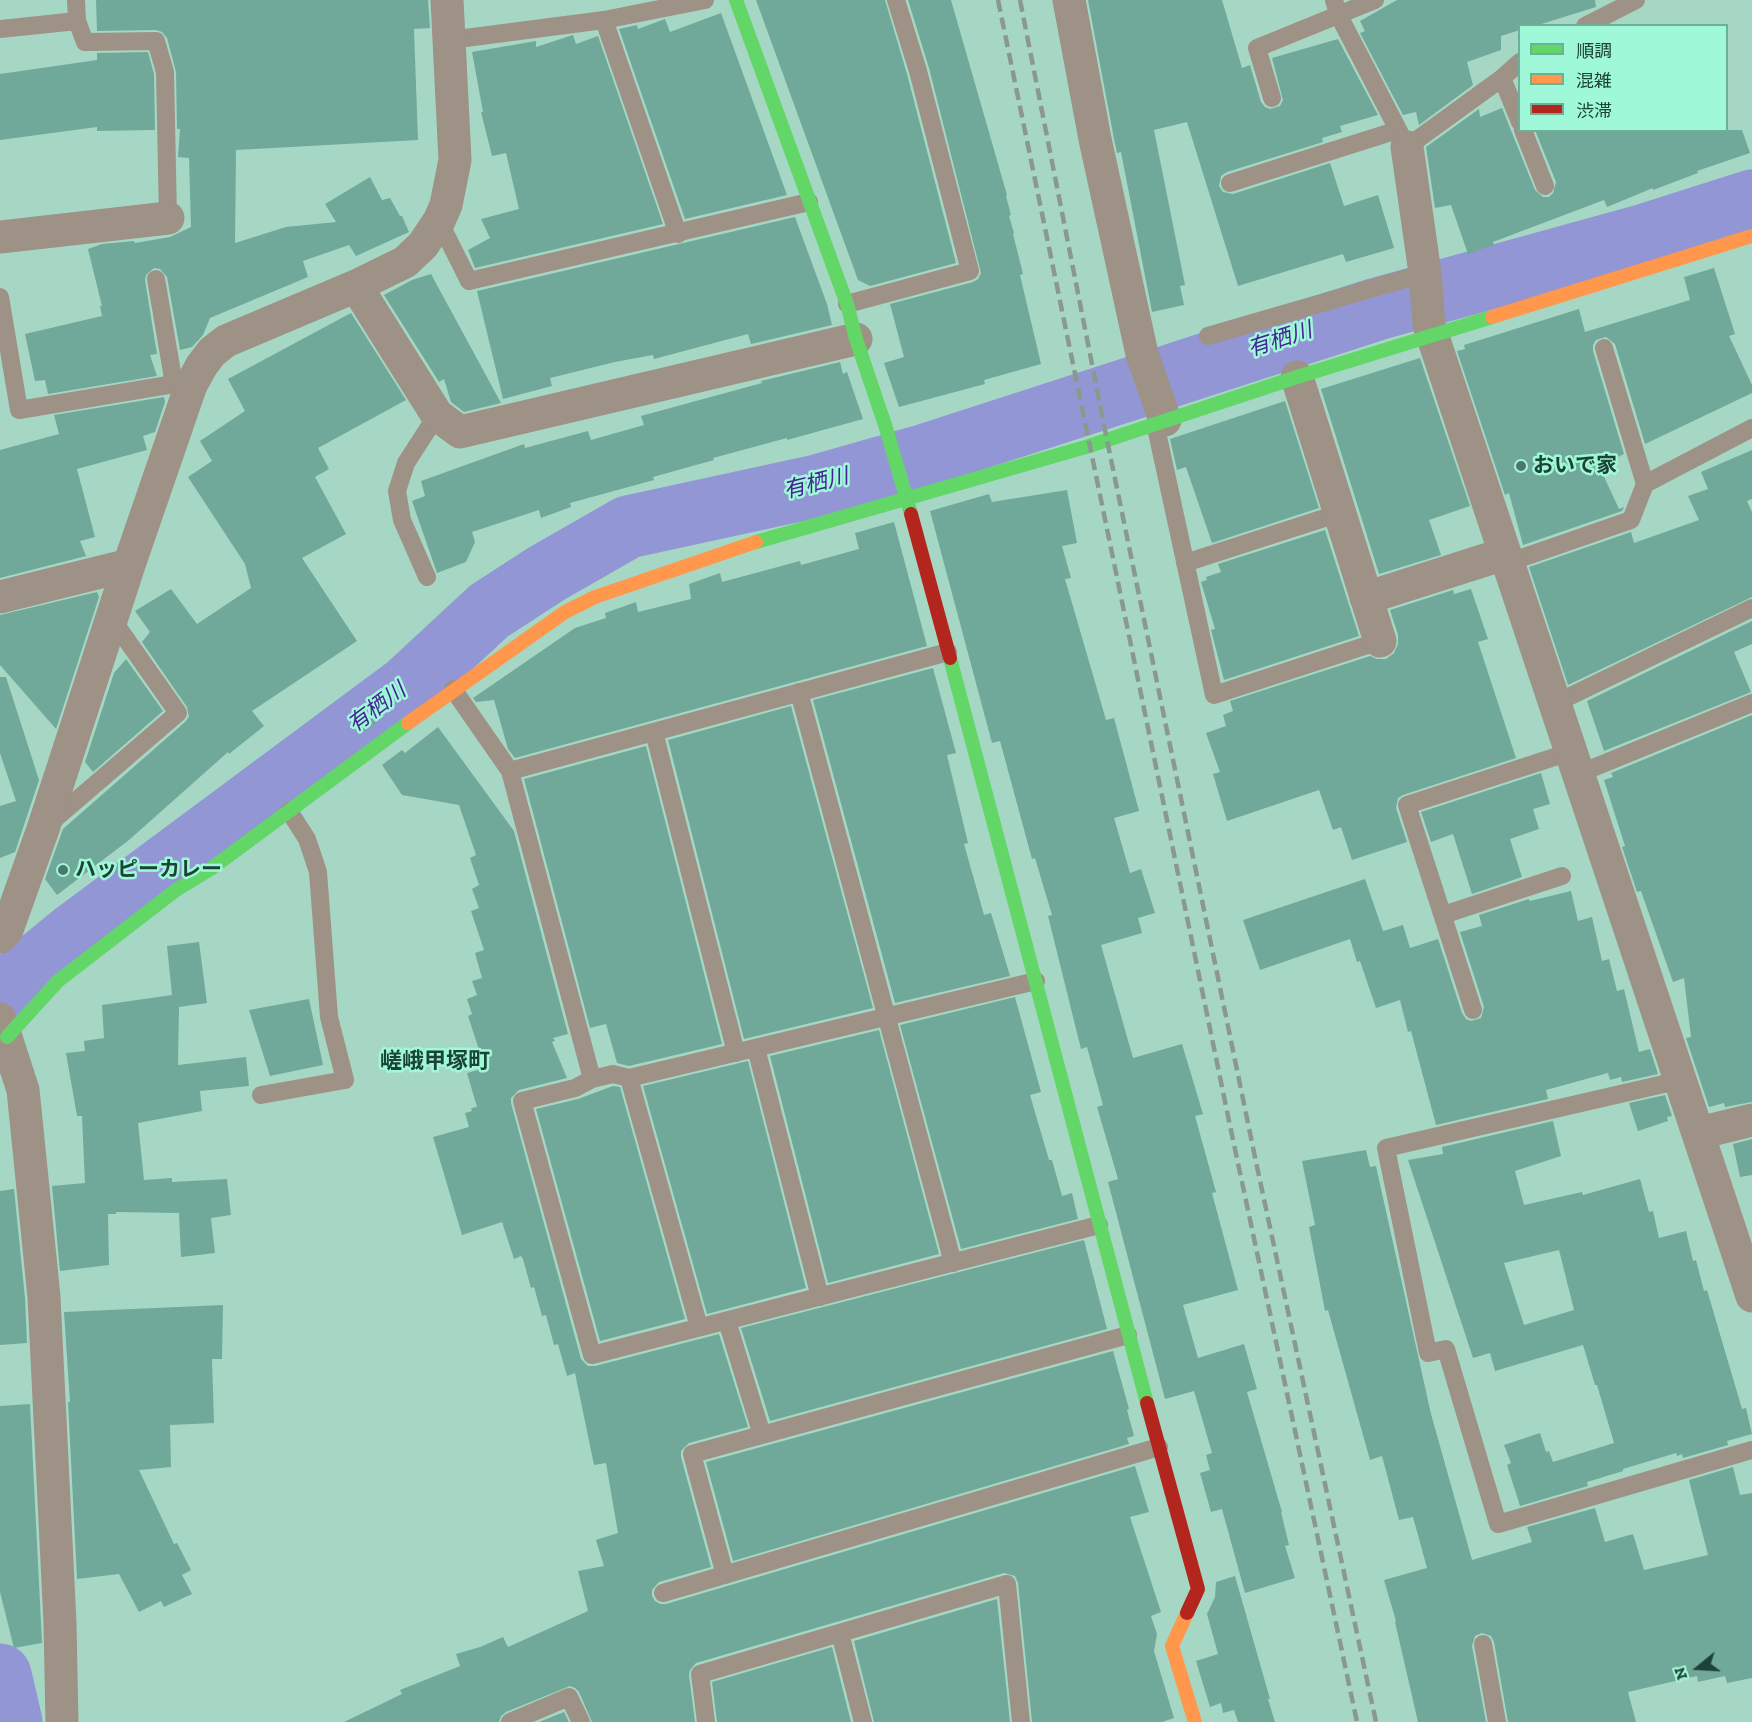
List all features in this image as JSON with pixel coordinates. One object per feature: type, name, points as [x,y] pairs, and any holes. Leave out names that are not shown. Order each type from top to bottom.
[{"type":"street","points":[[0,938],[7,930],[43,829],[112,620],[183,385],[212,352],[226,341],[391,270],[414,255],[439,221],[446,205],[455,160],[447,0]]},
{"type":"street","points":[[736,0],[847,304],[856,339],[886,428],[1036,981],[1128,1335],[1198,1589],[1172,1646],[1195,1722]]},
{"type":"street","points":[[1069,0],[1095,139],[1143,361],[1160,417]]},
{"type":"street","points":[[1402,138],[1425,273],[1430,330],[1681,1080],[1747,1264],[1752,1296]]},
{"type":"street","points":[[0,237],[168,218]]},
{"type":"street","points":[[62,1722],[60,1623],[44,1297],[23,1090],[3,1028],[58,981],[176,890],[212,868],[453,689],[565,612],[595,597],[731,549],[906,495],[1089,446],[1160,417],[1297,377],[1430,330],[1752,236]]},
{"type":"street","points":[[356,286],[437,415],[460,432],[856,339]]},
{"type":"street","points":[[1297,377],[1380,642]]},
{"type":"street","points":[[1366,598],[1505,558]]},
{"type":"street","points":[[0,597],[129,565]]},
{"type":"street","points":[[1699,1133],[1752,1120]]},
{"type":"lane","points":[[76,0],[77,21],[85,42],[156,41],[165,72],[168,218]]},
{"type":"lane","points":[[450,40],[604,20],[705,0]]},
{"type":"lane","points":[[847,304],[970,271],[918,71],[896,0]]},
{"type":"lane","points":[[1272,98],[1257,48],[1336,7],[1375,0]]},
{"type":"lane","points":[[1589,24],[1636,0]]},
{"type":"lane","points":[[1336,7],[1402,138]]},
{"type":"lane","points":[[604,20],[678,234]]},
{"type":"lane","points":[[0,29],[77,21]]},
{"type":"lane","points":[[1230,183],[1402,138],[1502,78],[1518,64]]},
{"type":"lane","points":[[1502,78],[1518,117]]},
{"type":"lane","points":[[1524,132],[1545,186]]},
{"type":"lane","points":[[439,221],[469,281],[809,202]]},
{"type":"lane","points":[[1208,336],[1425,273]]},
{"type":"lane","points":[[0,297],[19,410],[183,385],[156,279]]},
{"type":"lane","points":[[1505,558],[1631,520],[1645,484],[1604,348]]},
{"type":"lane","points":[[427,577],[402,520],[397,491],[405,463],[437,415]]},
{"type":"lane","points":[[1160,417],[1185,563],[1214,695],[1380,642]]},
{"type":"lane","points":[[1645,484],[1752,428]]},
{"type":"lane","points":[[1185,563],[1340,513]]},
{"type":"lane","points":[[1554,704],[1752,608]]},
{"type":"lane","points":[[43,829],[178,713],[112,620]]},
{"type":"lane","points":[[510,771],[948,652]]},
{"type":"lane","points":[[453,689],[510,771],[592,1079]]},
{"type":"lane","points":[[800,692],[953,1263]]},
{"type":"lane","points":[[1473,1010],[1407,805],[1574,763],[1752,703]]},
{"type":"lane","points":[[654,732],[736,1053]]},
{"type":"lane","points":[[261,1095],[345,1080],[329,1017],[318,872],[307,839],[290,811]]},
{"type":"lane","points":[[1443,915],[1562,876]]},
{"type":"lane","points":[[1036,981],[629,1078],[613,1074],[592,1079],[575,1088],[522,1101],[592,1355],[1099,1226]]},
{"type":"lane","points":[[756,1048],[820,1297]]},
{"type":"lane","points":[[629,1078],[699,1328]]},
{"type":"lane","points":[[1681,1080],[1386,1148],[1428,1353],[1446,1349],[1498,1524],[1752,1450]]},
{"type":"lane","points":[[727,1321],[762,1435]]},
{"type":"lane","points":[[725,1575],[692,1454],[1128,1335]]},
{"type":"lane","points":[[663,1593],[1158,1447]]},
{"type":"lane","points":[[706,1722],[700,1674],[1007,1584],[1021,1722]]},
{"type":"lane","points":[[840,1633],[863,1722]]},
{"type":"lane","points":[[1483,1644],[1497,1722]]},
{"type":"lane","points":[[510,1722],[569,1697],[581,1722]]},
{"type":"building","points":[[96,0],[428,0],[430,28],[414,29],[418,140],[236,150],[235,243],[286,227],[336,222],[325,204],[370,177],[382,200],[390,198],[409,232],[356,256],[349,245],[303,261],[308,277],[210,318],[203,335],[192,347],[180,350],[167,277],[160,269],[154,268],[146,275],[145,280],[157,354],[150,355],[157,376],[48,394],[45,380],[35,381],[25,334],[102,316],[100,306],[102,306],[88,249],[102,244],[134,241],[135,243],[170,237],[191,227],[189,158],[178,157],[180,129],[177,129],[176,72],[167,38],[162,32],[156,30],[97,31]]},
{"type":"building","points":[[756,0],[885,0],[907,74],[956,263],[870,286],[858,280]]},
{"type":"building","points":[[908,0],[951,0],[1007,195],[1011,215],[1009,216],[1023,274],[1020,275],[1041,364],[984,380],[985,384],[899,407],[884,363],[904,357],[890,304],[973,282],[981,273],[929,68]]},
{"type":"building","points":[[1088,0],[1222,0],[1242,68],[1250,65],[1261,102],[1270,109],[1280,106],[1283,100],[1272,58],[1338,39],[1378,115],[1340,126],[1342,132],[1322,138],[1323,142],[1227,172],[1221,176],[1219,186],[1223,192],[1233,194],[1330,163],[1344,206],[1378,195],[1394,248],[1346,262],[1343,254],[1238,286],[1187,122],[1154,130],[1185,285],[1180,286],[1184,305],[1152,312],[1121,152],[1117,153],[1114,139]]},
{"type":"building","points":[[1397,0],[1595,0],[1596,7],[1541,24],[1518,24],[1518,31],[1501,36],[1501,50],[1467,62],[1473,85],[1419,125],[1416,112],[1403,115],[1360,33],[1365,31],[1360,21]]},
{"type":"building","points":[[721,13],[787,195],[685,219],[619,29],[637,25],[638,29],[665,19],[670,32]]},
{"type":"building","points":[[573,35],[576,44],[598,36],[663,224],[475,268],[468,250],[490,238],[481,219],[519,209],[506,153],[492,156],[481,112],[483,112],[472,52],[536,41],[536,47]]},
{"type":"building","points":[[148,52],[154,74],[155,130],[97,131],[97,127],[0,140],[0,74],[97,60],[97,53]]},
{"type":"building","points":[[1502,108],[1535,190],[1543,197],[1549,197],[1553,193],[1556,182],[1536,132],[1728,132],[1728,130],[1742,130],[1750,153],[1697,171],[1698,173],[1607,207],[1604,200],[1493,242],[1494,245],[1468,254],[1451,205],[1435,208],[1426,147],[1479,109],[1480,117]]},
{"type":"building","points":[[795,217],[827,304],[832,325],[751,344],[748,334],[654,359],[653,355],[615,362],[550,378],[552,386],[503,399],[477,291]]},
{"type":"building","points":[[1714,268],[1735,334],[1729,336],[1752,385],[1752,393],[1645,444],[1615,344],[1606,337],[1596,340],[1593,351],[1624,454],[1599,466],[1619,509],[1624,507],[1622,511],[1523,545],[1509,493],[1505,495],[1457,351],[1465,349],[1464,345],[1579,309],[1585,332],[1690,300],[1684,277]]},
{"type":"building","points":[[431,274],[501,403],[464,412],[451,402],[444,379],[439,382],[384,295],[412,280]]},
{"type":"building","points":[[351,313],[406,400],[318,448],[329,469],[315,477],[346,534],[302,558],[357,641],[252,711],[264,726],[229,754],[228,752],[129,840],[57,895],[45,879],[63,829],[189,717],[187,707],[142,642],[150,632],[135,611],[171,589],[197,624],[251,588],[245,564],[188,477],[212,461],[200,441],[245,411],[228,379]]},
{"type":"building","points":[[1420,358],[1470,506],[1429,520],[1441,555],[1379,574],[1321,389]]},
{"type":"building","points":[[840,362],[843,374],[847,372],[863,419],[713,458],[714,460],[653,477],[654,480],[570,503],[571,507],[541,518],[539,510],[472,532],[475,542],[466,562],[437,573],[412,501],[425,496],[421,481],[524,444],[525,448],[588,431],[591,440],[644,425],[641,416],[762,383],[761,381]]},
{"type":"building","points":[[164,397],[165,402],[155,432],[143,436],[147,450],[77,469],[95,537],[80,541],[86,556],[0,578],[0,450],[59,434],[54,415]]},
{"type":"building","points":[[1285,401],[1319,508],[1212,543],[1186,467],[1177,470],[1170,439]]},
{"type":"building","points":[[1752,450],[1752,499],[1747,501],[1752,512],[1752,597],[1568,685],[1529,567],[1631,532],[1634,543],[1699,520],[1688,496],[1708,489],[1701,472]]},
{"type":"building","points":[[1067,490],[1077,543],[1062,546],[1071,578],[1065,579],[1106,720],[1114,718],[1139,811],[1114,818],[1130,873],[1141,869],[1155,913],[1138,918],[1142,933],[1101,945],[1133,1058],[1182,1044],[1203,1114],[1195,1116],[1216,1192],[1212,1193],[1238,1290],[1183,1305],[1198,1358],[1244,1344],[1257,1389],[1247,1392],[1282,1512],[1289,1545],[1285,1546],[1295,1578],[1245,1593],[1222,1509],[1211,1512],[1200,1473],[1210,1470],[1206,1455],[1212,1453],[1194,1391],[1165,1399],[1108,1182],[1118,1179],[1097,1107],[1103,1105],[1087,1047],[1081,1049],[1048,916],[1052,915],[1035,858],[1032,859],[1000,741],[992,743],[930,511],[989,494],[992,502]]},
{"type":"building","points":[[894,522],[927,646],[515,758],[508,749],[494,700],[476,702],[473,698],[575,628],[606,618],[605,613],[636,602],[638,612],[691,599],[689,584],[720,573],[722,582],[800,561],[801,565],[859,549],[855,533]]},
{"type":"building","points":[[1325,530],[1359,636],[1224,680],[1211,630],[1215,629],[1201,582],[1207,580],[1206,577],[1221,572],[1218,564]]},
{"type":"building","points":[[1471,589],[1488,639],[1478,642],[1516,758],[1398,798],[1396,808],[1407,842],[1352,860],[1341,827],[1333,830],[1319,790],[1227,821],[1213,774],[1220,772],[1206,733],[1226,726],[1223,715],[1233,711],[1230,701],[1370,656],[1386,659],[1394,653],[1398,644],[1398,635],[1390,610],[1453,590],[1454,594]]},
{"type":"building","points":[[97,592],[99,597],[56,729],[0,665],[0,615]]},
{"type":"building","points":[[1752,621],[1752,644],[1734,652],[1751,692],[1604,751],[1587,701]]},
{"type":"building","points":[[126,659],[163,711],[93,772],[85,762],[114,673]]},
{"type":"building","points":[[933,668],[956,753],[947,755],[968,843],[964,844],[984,915],[991,913],[1010,976],[895,1003],[813,700]]},
{"type":"building","points":[[0,677],[6,677],[39,780],[15,852],[0,858],[0,806],[16,801],[0,753]]},
{"type":"building","points":[[791,706],[873,1008],[744,1039],[668,740]]},
{"type":"building","points":[[365,710],[376,723],[362,733],[353,719]]},
{"type":"building","points":[[1752,715],[1752,1102],[1725,1107],[1724,1103],[1709,1107],[1686,1038],[1691,1037],[1684,978],[1673,982],[1641,891],[1637,892],[1604,780],[1613,777],[1611,773]]},
{"type":"building","points":[[438,727],[514,831],[568,1034],[553,1038],[555,1041],[552,1042],[567,1078],[519,1090],[511,1098],[511,1103],[581,1359],[588,1366],[595,1366],[719,1334],[748,1427],[689,1443],[681,1451],[711,1567],[659,1582],[652,1590],[655,1601],[666,1604],[1135,1466],[1149,1512],[1130,1517],[1161,1612],[1151,1616],[1157,1634],[1154,1651],[1174,1718],[1162,1722],[1032,1722],[1018,1583],[1015,1576],[1004,1573],[696,1663],[689,1675],[695,1722],[592,1722],[579,1692],[570,1686],[506,1712],[501,1716],[499,1722],[344,1722],[402,1694],[400,1690],[460,1666],[456,1654],[503,1637],[508,1647],[588,1611],[578,1571],[604,1566],[596,1540],[618,1533],[606,1463],[594,1465],[575,1373],[567,1376],[558,1344],[554,1345],[546,1315],[542,1316],[523,1259],[521,1256],[514,1259],[502,1222],[462,1235],[433,1137],[469,1127],[465,1113],[477,1107],[467,1073],[485,1068],[468,1016],[472,1014],[467,999],[477,995],[472,981],[482,978],[475,953],[484,950],[471,911],[479,908],[472,889],[479,885],[470,858],[476,855],[459,805],[402,795],[382,765],[402,750],[405,753]]},
{"type":"building","points":[[646,746],[722,1044],[629,1066],[617,1063],[606,1024],[590,1028],[524,779]]},
{"type":"building","points":[[1541,773],[1550,804],[1533,809],[1539,829],[1510,839],[1522,877],[1472,894],[1453,834],[1431,842],[1421,812]]},
{"type":"building","points":[[1365,879],[1383,931],[1403,925],[1410,948],[1438,939],[1462,1013],[1466,1019],[1471,1021],[1481,1018],[1484,1007],[1460,932],[1482,926],[1479,915],[1529,899],[1530,901],[1571,891],[1578,921],[1592,917],[1602,961],[1609,959],[1617,991],[1624,989],[1639,1052],[1650,1049],[1658,1074],[1622,1082],[1621,1077],[1610,1080],[1608,1073],[1546,1090],[1548,1099],[1436,1125],[1411,1031],[1408,1032],[1400,1000],[1376,1008],[1350,939],[1260,970],[1243,920]]},
{"type":"building","points":[[199,942],[207,1003],[179,1007],[178,1065],[246,1057],[249,1086],[200,1091],[202,1111],[138,1123],[144,1180],[172,1178],[172,1182],[227,1179],[231,1215],[211,1218],[215,1253],[181,1257],[179,1213],[116,1212],[116,1214],[108,1214],[109,1265],[60,1271],[52,1186],[85,1183],[82,1116],[77,1116],[66,1053],[85,1051],[84,1041],[104,1038],[102,1005],[172,995],[167,946]]},
{"type":"building","points":[[1015,997],[1041,1092],[1030,1095],[1062,1196],[1072,1193],[1078,1219],[961,1249],[900,1025]]},
{"type":"building","points":[[309,999],[323,1065],[270,1076],[249,1010]]},
{"type":"building","points":[[879,1030],[939,1254],[828,1283],[770,1056]]},
{"type":"building","points":[[748,1061],[806,1288],[707,1314],[643,1086]]},
{"type":"building","points":[[613,1086],[620,1087],[685,1319],[600,1341],[536,1109],[578,1099]]},
{"type":"building","points":[[1665,1095],[1672,1116],[1667,1117],[1668,1121],[1638,1131],[1629,1103]]},
{"type":"building","points":[[1553,1121],[1561,1156],[1515,1171],[1524,1205],[1582,1192],[1583,1195],[1640,1179],[1649,1212],[1653,1211],[1659,1238],[1686,1231],[1693,1261],[1696,1260],[1704,1291],[1707,1290],[1742,1409],[1746,1408],[1752,1434],[1727,1441],[1728,1445],[1683,1458],[1682,1454],[1677,1456],[1676,1453],[1623,1469],[1623,1471],[1587,1482],[1588,1486],[1520,1506],[1507,1465],[1511,1463],[1504,1445],[1540,1433],[1546,1452],[1549,1451],[1553,1462],[1614,1443],[1583,1345],[1495,1371],[1490,1353],[1473,1358],[1408,1160],[1443,1154],[1442,1147]],"holes":[[[1559,1250],[1574,1310],[1524,1325],[1504,1263]]]},
{"type":"building","points":[[1752,1139],[1752,1175],[1740,1177],[1733,1144]]},
{"type":"building","points":[[1366,1150],[1370,1167],[1376,1166],[1431,1414],[1472,1560],[1532,1542],[1527,1527],[1595,1508],[1605,1542],[1633,1534],[1644,1570],[1708,1555],[1689,1480],[1733,1467],[1740,1495],[1752,1493],[1752,1678],[1727,1683],[1725,1676],[1698,1682],[1697,1676],[1628,1692],[1636,1722],[1508,1722],[1494,1642],[1491,1636],[1482,1633],[1475,1636],[1472,1646],[1486,1722],[1418,1722],[1396,1621],[1384,1580],[1427,1568],[1413,1517],[1399,1520],[1382,1456],[1370,1460],[1328,1310],[1325,1311],[1309,1227],[1315,1225],[1302,1161]]},
{"type":"building","points":[[14,1189],[27,1343],[0,1345],[0,1191]]},
{"type":"building","points":[[1084,1240],[1107,1329],[770,1421],[741,1328]]},
{"type":"building","points":[[223,1305],[222,1359],[212,1359],[214,1423],[170,1425],[171,1467],[139,1470],[174,1544],[177,1543],[191,1570],[182,1575],[192,1594],[164,1607],[161,1601],[139,1612],[119,1574],[77,1579],[64,1312]]},
{"type":"building","points":[[1113,1351],[1134,1436],[1127,1438],[1129,1444],[733,1561],[706,1462]]},
{"type":"building","points":[[30,1404],[42,1643],[14,1648],[0,1592],[0,1406]]},
{"type":"building","points":[[1235,1576],[1275,1722],[1238,1722],[1234,1710],[1223,1713],[1221,1703],[1210,1707],[1196,1661],[1218,1654],[1207,1614],[1215,1597],[1216,1582]]},
{"type":"building","points":[[997,1599],[1010,1722],[874,1722],[854,1641]]},
{"type":"building","points":[[832,1647],[851,1722],[717,1722],[712,1682]]},
{"type":"building","points":[[564,1712],[569,1722],[539,1722]]},
{"type":"waterway","name":"有栖川","points":[[0,995],[73,935],[407,687],[489,611],[546,574],[628,527],[817,486],[926,455],[1377,309],[1645,235],[1752,201]]},
{"type":"waterway","name":"有栖川","points":[[0,1675],[11,1722]]},
{"type":"railway","points":[[998,0],[1229,1121],[1357,1722]]},
{"type":"railway","points":[[1020,0],[1107,440],[1256,1162],[1376,1722]]},
{"type":"traffic: fast","points":[[736,0],[847,304],[911,514]]},
{"type":"traffic: fast","points":[[756,542],[1089,446],[1297,377],[1492,317]]},
{"type":"traffic: fast","points":[[950,658],[1147,1403]]},
{"type":"traffic: fast","points":[[7,1037],[58,981],[176,890],[212,868],[408,723]]},
{"type":"traffic: slow","points":[[1492,317],[1752,236]]},
{"type":"traffic: slow","points":[[408,723],[565,612],[595,597],[756,542]]},
{"type":"traffic: slow","points":[[1187,1613],[1172,1646],[1195,1722]]},
{"type":"traffic: jam","points":[[911,514],[950,658]]},
{"type":"traffic: jam","points":[[1147,1403],[1198,1589],[1187,1613]]},
{"type":"place","name":"おいで家","points":[[1521,466]]},
{"type":"place","name":"ハッピーカレー","points":[[63,870]]},
{"type":"district","name":"嵯峨甲塚町","points":[[435,1062]]}]
